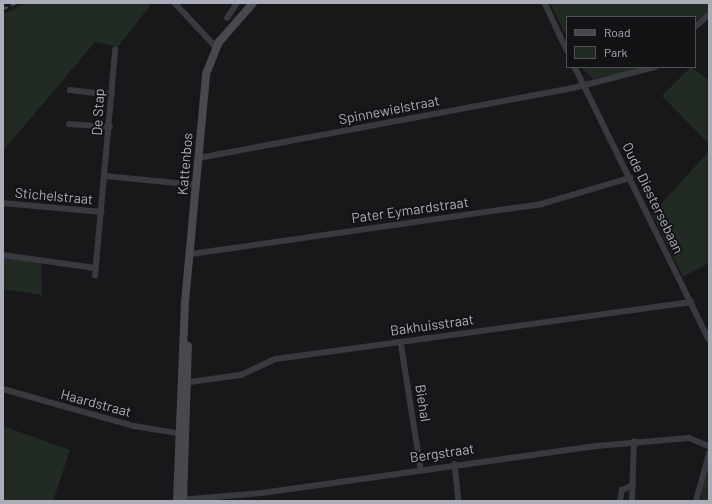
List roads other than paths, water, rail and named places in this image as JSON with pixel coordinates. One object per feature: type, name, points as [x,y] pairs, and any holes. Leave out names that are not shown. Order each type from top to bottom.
[{"type":"main road","name":"Kattenbos","points":[[180,500],[181,434],[189,285],[206,74],[216,47],[253,3]]},
{"type":"street","points":[[175,3],[216,47]]},
{"type":"street","points":[[227,18],[237,3]]},
{"type":"street","points":[[545,3],[566,48]]},
{"type":"street","points":[[696,26],[709,15]]},
{"type":"street","name":"De Stap","points":[[94,276],[110,127],[115,50]]},
{"type":"street","name":"Oude Diestersebaan","points":[[576,68],[709,339]]},
{"type":"street","name":"Spinnewielstraat","points":[[199,158],[584,85],[650,68]]},
{"type":"street","points":[[70,90],[112,94]]},
{"type":"street","points":[[69,124],[110,127]]},
{"type":"street","points":[[105,176],[197,185]]},
{"type":"street","name":"Pater Eymardstraat","points":[[191,254],[542,204],[630,178]]},
{"type":"street","name":"Stichelstraat","points":[[3,203],[102,212]]},
{"type":"street","points":[[3,255],[95,268]]},
{"type":"street","name":"Bakhuisstraat","points":[[184,383],[241,375],[276,359],[691,302]]},
{"type":"street","name":"Biehal","points":[[401,342],[421,468]]},
{"type":"street","name":"Haardstraat","points":[[3,389],[134,426],[181,434]]},
{"type":"street","name":"Bergstraat","points":[[180,500],[262,493],[421,468],[634,442],[690,438],[709,446]]},
{"type":"street","points":[[632,501],[634,442]]},
{"type":"street","points":[[696,501],[709,454]]},
{"type":"street","points":[[455,464],[459,501]]},
{"type":"street","points":[[620,501],[622,490],[633,485]]},
{"type":"railway","points":[[3,9],[17,3]]}]
